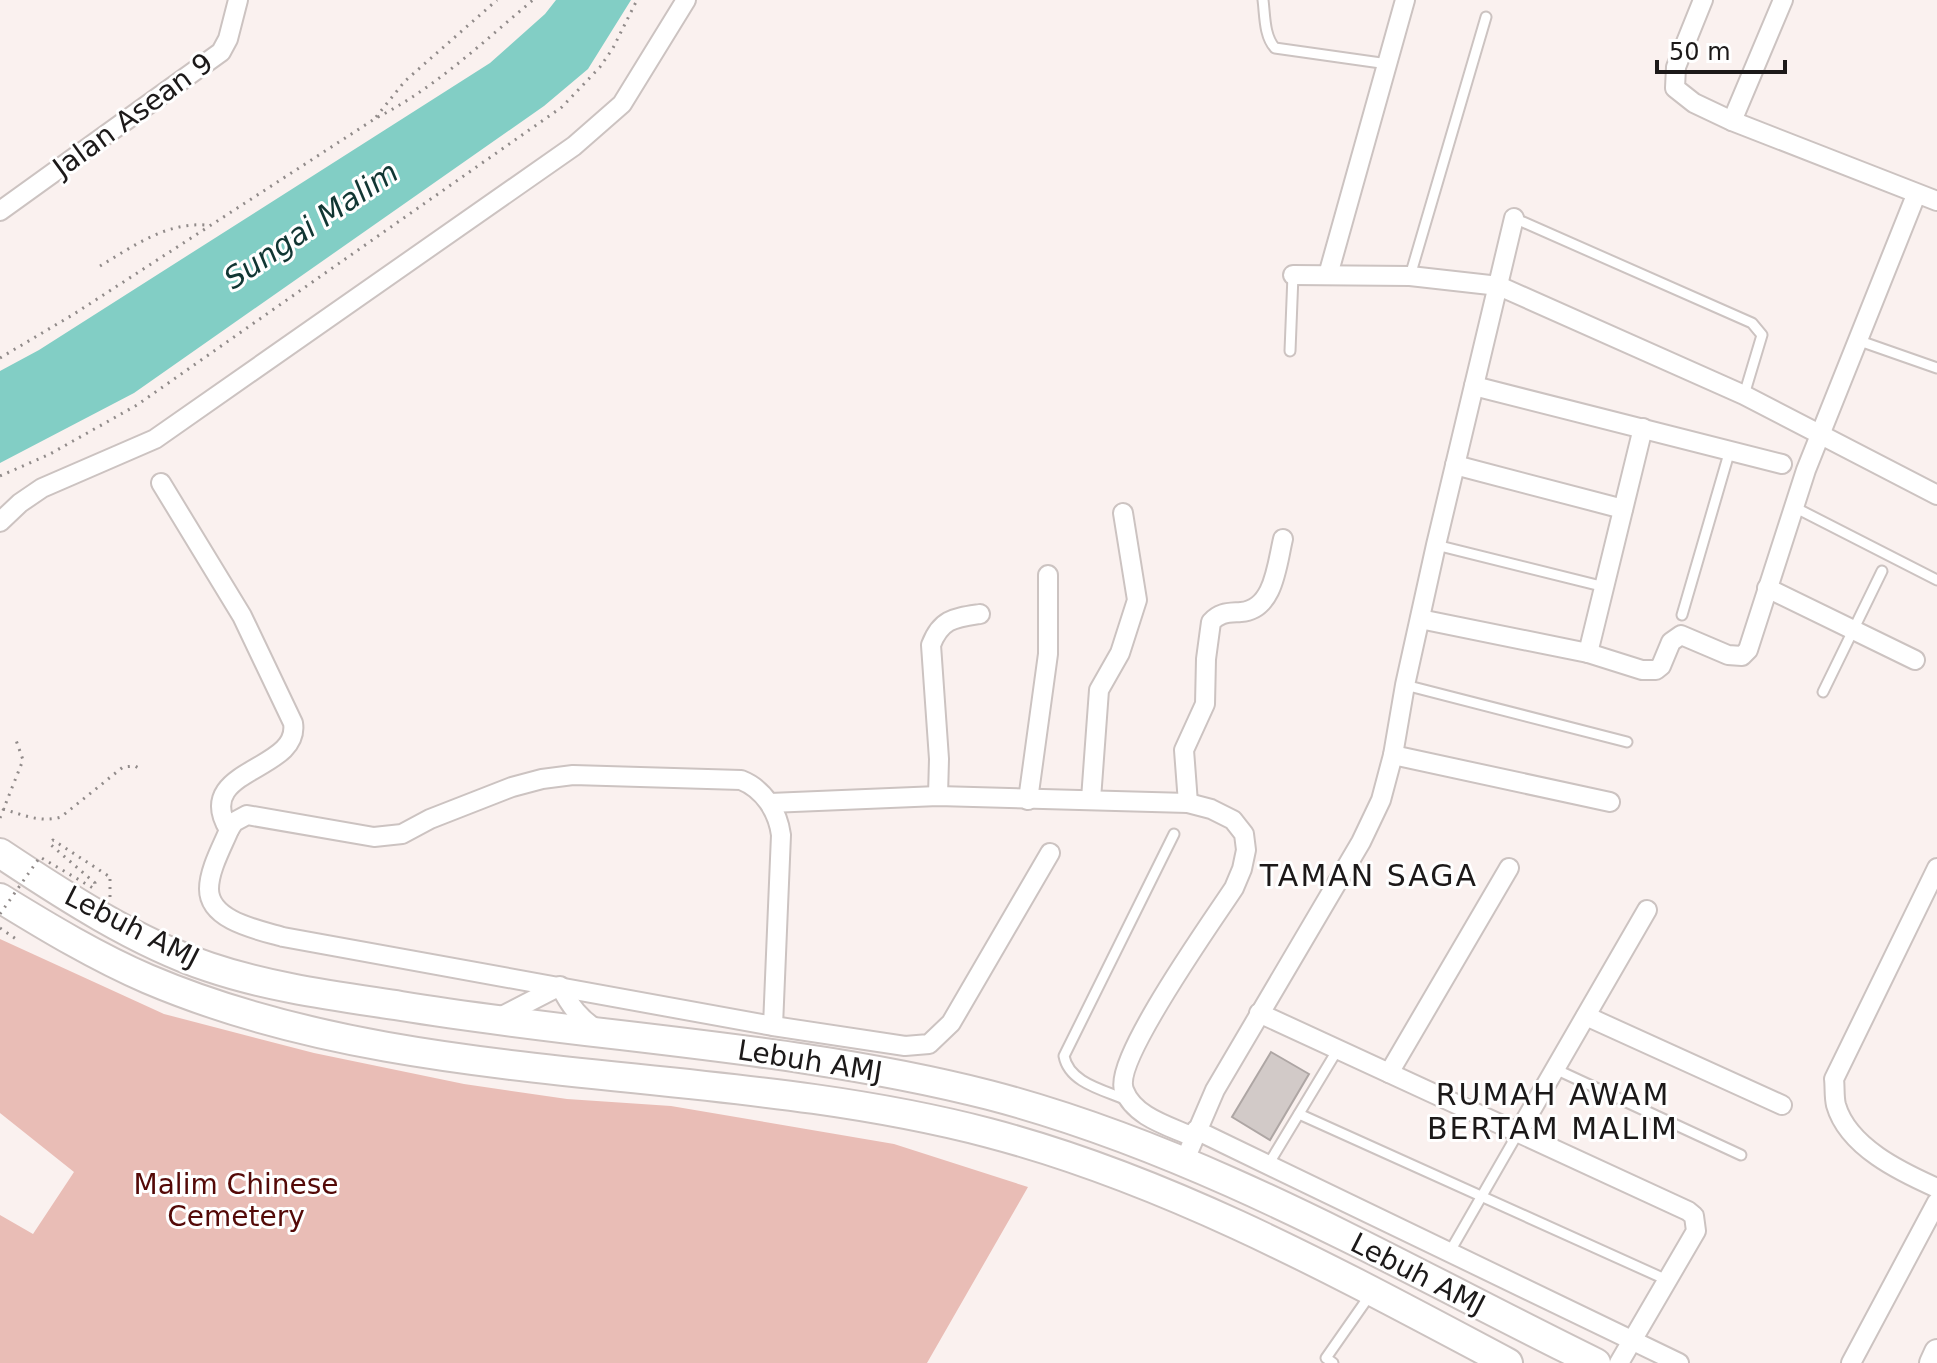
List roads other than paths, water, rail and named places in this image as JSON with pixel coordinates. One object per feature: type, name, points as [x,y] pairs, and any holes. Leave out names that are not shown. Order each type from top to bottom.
[{"type":"highway","name":"Lebuh AMJ","points":[[0,853],[145,940],[204,966],[301,990],[492,1021],[765,1053],[931,1082],[1095,1127],[1191,1143],[1377,1251],[1596,1363]]},
{"type":"highway","name":"Lebuh AMJ","points":[[0,898],[147,978],[217,1004],[304,1028],[427,1052],[841,1105],[988,1133],[1069,1158],[1191,1205],[1335,1271],[1508,1363]]},
{"type":"main road","points":[[1932,1363],[1937,1352]]},
{"type":"street","name":"Jalan Asean 9","points":[[0,211],[221,52],[228,39],[238,0]]},
{"type":"street","points":[[0,522],[42,488],[155,439],[574,146],[622,104],[686,0]]},
{"type":"street","points":[[1328,275],[1405,0]]},
{"type":"street","points":[[1703,0],[1676,67],[1675,88],[1694,103],[1732,121],[1937,201]]},
{"type":"street","points":[[1732,121],[1783,0]]},
{"type":"street","points":[[1420,619],[1588,653],[1626,666],[1656,670],[1665,660],[1671,642],[1681,635],[1728,655],[1742,656],[1748,650],[1793,506],[1820,433],[1916,195]]},
{"type":"street","points":[[1191,1143],[1215,1090],[1373,821],[1393,755],[1436,545],[1514,218]]},
{"type":"street","points":[[1293,275],[1410,276],[1499,286],[1744,395],[1937,495]]},
{"type":"street","points":[[1474,386],[1782,464]]},
{"type":"street","points":[[1588,653],[1643,428]]},
{"type":"street","points":[[1455,465],[1623,509]]},
{"type":"street","points":[[161,483],[242,616],[293,723],[294,732],[286,747],[228,788],[221,798],[220,808],[229,830]]},
{"type":"street","points":[[1091,799],[1099,690],[1120,653],[1137,600],[1123,513]]},
{"type":"street","points":[[1188,803],[1184,750],[1205,704],[1211,622],[1223,613],[1252,610],[1263,601],[1272,584],[1283,539]]},
{"type":"street","points":[[1028,800],[1048,654],[1048,575]]},
{"type":"street","points":[[1767,588],[1915,660]]},
{"type":"street","points":[[938,796],[939,759],[931,645],[937,630],[944,623],[980,614]]},
{"type":"street","points":[[1393,755],[1610,802]]},
{"type":"street","points":[[773,1026],[781,835],[779,819],[770,803],[741,780],[573,775],[542,779],[512,787],[430,819],[402,834],[374,837],[247,815],[234,822],[229,830],[214,869],[209,891],[220,912],[283,937],[773,1026],[905,1046],[929,1044],[951,1023],[1050,853]]},
{"type":"street","points":[[770,803],[938,796],[1091,799],[1188,803],[1211,809],[1233,820],[1244,834],[1246,850],[1242,869],[1234,888],[1162,998],[1126,1062],[1123,1088],[1130,1101],[1147,1116],[1191,1143],[1268,1165],[1679,1363]]},
{"type":"street","points":[[1389,1073],[1509,868]]},
{"type":"street","points":[[1937,868],[1834,1079],[1836,1106],[1851,1131],[1869,1151],[1897,1170],[1937,1188]]},
{"type":"street","points":[[1518,1133],[1647,910]]},
{"type":"street","points":[[492,1021],[560,986]]},
{"type":"street","points":[[560,986],[569,1005],[584,1022],[607,1035]]},
{"type":"street","points":[[1259,1013],[1694,1216],[1696,1231],[1619,1363]]},
{"type":"street","points":[[1586,1016],[1782,1105]]},
{"type":"street","points":[[1851,1363],[1937,1202]]},
{"type":"lane","points":[[1263,0],[1268,33],[1275,48],[1389,64]]},
{"type":"lane","points":[[1410,276],[1486,17]]},
{"type":"lane","points":[[1514,218],[1752,323],[1762,335],[1744,395]]},
{"type":"lane","points":[[1290,351],[1293,275]]},
{"type":"lane","points":[[1857,340],[1937,368]]},
{"type":"lane","points":[[1682,615],[1730,450]]},
{"type":"lane","points":[[1793,506],[1937,580]]},
{"type":"lane","points":[[1436,545],[1605,587]]},
{"type":"lane","points":[[1823,692],[1882,571]]},
{"type":"lane","points":[[1405,685],[1627,742]]},
{"type":"lane","points":[[1130,1101],[1072,1075],[1066,1067],[1064,1056],[1174,834]]},
{"type":"lane","points":[[1268,1165],[1338,1049]]},
{"type":"lane","points":[[1555,1069],[1741,1155]]},
{"type":"lane","points":[[1299,1114],[1667,1280]]},
{"type":"lane","points":[[1449,1253],[1518,1133]]},
{"type":"lane","points":[[1333,1363],[1326,1358],[1373,1291]]},
{"type":"water","name":"Sungai Malim","points":[[556,0],[631,0],[588,69],[544,106],[134,393],[0,463],[0,371],[39,350],[490,63],[545,14]]},
{"type":"district","name":"TAMAN SAGA","points":[[1369,875]]},
{"type":"district","name":"RUMAH AWAM BERTAM MALIM","points":[[1553,1111]]},
{"type":"park label","name":"Malim Chinese Cemetery","points":[[236,1200]]}]
